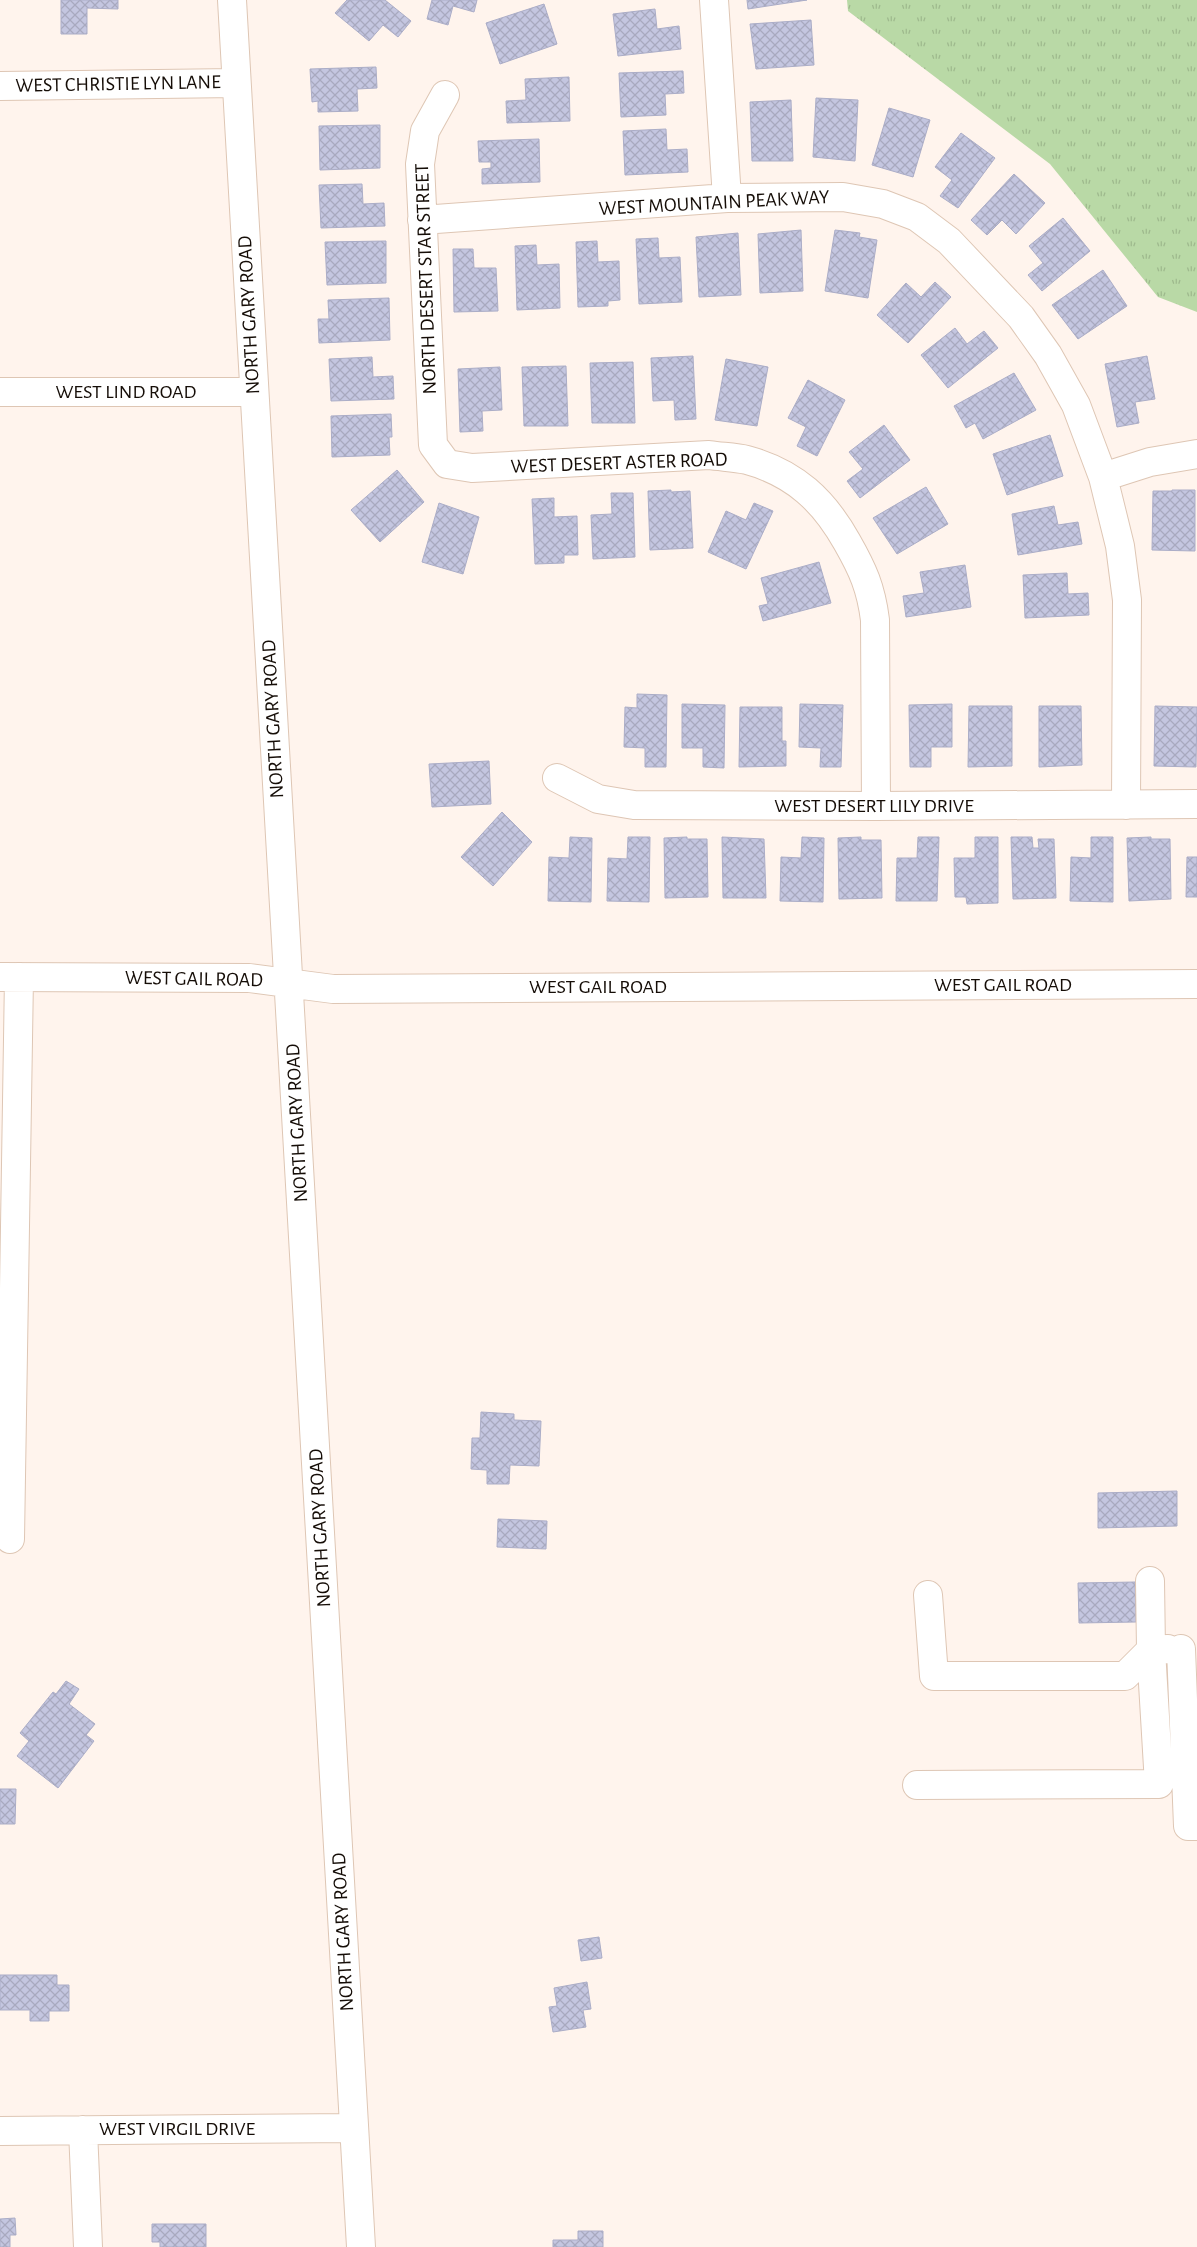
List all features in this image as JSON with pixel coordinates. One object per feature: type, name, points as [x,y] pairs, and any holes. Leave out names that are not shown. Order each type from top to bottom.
[{"type":"street","name":"NORTH GARY ROAD","points":[[232,0],[253,392],[289,982],[361,2247]]},
{"type":"street","points":[[714,0],[727,198]]},
{"type":"street","name":"WEST CHRISTIE LYN LANE","points":[[0,86],[236,83]]},
{"type":"street","name":"NORTH DESERT STAR STREET","points":[[445,95],[426,131],[420,164],[433,445],[447,464]]},
{"type":"street","name":"WEST MOUNTAIN PEAK WAY","points":[[422,220],[727,198],[844,197],[883,204],[917,217],[949,242],[1027,325],[1048,355],[1076,405],[1103,477],[1120,546],[1127,600],[1126,805]]},
{"type":"street","name":"WEST LIND ROAD","points":[[0,392],[253,392]]},
{"type":"street","points":[[1103,477],[1150,462],[1197,454]]},
{"type":"street","name":"WEST DESERT ASTER ROAD","points":[[447,464],[472,468],[709,455],[747,460],[780,472],[806,488],[828,511],[840,530],[858,562],[872,594],[875,620],[876,806]]},
{"type":"street","name":"WEST DESERT LILY DRIVE","points":[[556,778],[598,799],[634,805],[1197,804]]},
{"type":"street","points":[[10,977],[8,1173],[10,1538]]},
{"type":"street","name":"WEST GAIL ROAD","points":[[10,977],[249,978],[333,989],[1197,984]]},
{"type":"street","points":[[917,1785],[1159,1784],[1151,1650],[1150,1581]]},
{"type":"street","points":[[928,1595],[934,1676],[1125,1676],[1151,1650],[1189,1649],[1188,1826],[1197,1826]]},
{"type":"street","name":"WEST VIRGIL DRIVE","points":[[0,2130],[354,2128]]},
{"type":"street","points":[[83,2130],[88,2247]]},
{"type":"green space","points":[[847,0],[1197,0],[1197,312],[1158,297],[1050,164],[848,11]]},
{"type":"building","points":[[61,0],[118,0],[118,9],[87,8],[87,34],[61,34]]},
{"type":"building","points":[[347,0],[385,0],[411,21],[398,37],[383,25],[369,41],[335,13]]},
{"type":"building","points":[[432,0],[477,0],[474,12],[453,6],[448,25],[427,19]]},
{"type":"building","points":[[747,0],[807,0],[748,9]]},
{"type":"building","points":[[544,4],[557,44],[500,64],[486,23]]},
{"type":"building","points":[[655,9],[657,29],[679,26],[681,49],[618,56],[613,14]]},
{"type":"building","points":[[811,20],[814,65],[756,69],[750,24]]},
{"type":"building","points":[[376,67],[377,88],[357,89],[358,111],[318,112],[318,101],[312,102],[310,69]]},
{"type":"building","points":[[683,71],[684,93],[665,94],[666,115],[621,117],[619,73]]},
{"type":"building","points":[[569,77],[570,121],[507,123],[506,101],[526,100],[525,79]]},
{"type":"building","points":[[816,98],[858,100],[855,161],[813,157]]},
{"type":"building","points":[[791,100],[793,161],[752,161],[750,102]]},
{"type":"building","points":[[889,108],[930,120],[913,177],[872,165]]},
{"type":"building","points":[[380,125],[380,168],[320,170],[319,126]]},
{"type":"building","points":[[666,129],[667,150],[687,149],[688,172],[625,175],[623,131]]},
{"type":"building","points":[[961,133],[995,158],[958,208],[940,196],[952,180],[935,167]]},
{"type":"building","points":[[539,139],[540,182],[482,184],[482,169],[491,168],[491,162],[479,162],[478,141]]},
{"type":"building","points":[[1014,174],[1045,203],[1016,234],[1002,220],[987,235],[971,220]]},
{"type":"building","points":[[362,184],[363,204],[384,203],[385,226],[321,228],[319,185]]},
{"type":"building","points":[[1063,218],[1090,251],[1042,291],[1028,275],[1043,263],[1029,246]]},
{"type":"building","points":[[801,230],[803,291],[760,293],[758,234]]},
{"type":"building","points":[[835,230],[860,233],[859,237],[877,240],[868,298],[825,291]]},
{"type":"building","points":[[738,233],[741,295],[699,297],[696,237]]},
{"type":"building","points":[[658,238],[659,258],[680,257],[682,302],[639,304],[636,239]]},
{"type":"building","points":[[386,241],[386,283],[327,285],[325,242]]},
{"type":"building","points":[[597,241],[598,262],[619,261],[620,300],[608,301],[608,306],[578,307],[576,242]]},
{"type":"building","points":[[536,245],[537,265],[559,264],[560,308],[517,310],[515,246]]},
{"type":"building","points":[[453,249],[473,249],[474,268],[496,268],[498,311],[454,312]]},
{"type":"building","points":[[1103,270],[1127,306],[1078,339],[1052,305]]},
{"type":"building","points":[[935,282],[951,297],[908,343],[877,315],[906,283],[921,297]]},
{"type":"building","points":[[389,298],[390,340],[319,343],[318,319],[329,319],[328,300]]},
{"type":"building","points":[[955,328],[967,344],[984,331],[998,348],[948,388],[921,355]]},
{"type":"building","points":[[693,356],[696,419],[675,420],[674,400],[653,401],[651,358]]},
{"type":"building","points":[[1147,356],[1155,399],[1135,402],[1139,423],[1117,427],[1105,364]]},
{"type":"building","points":[[372,357],[373,377],[393,376],[394,399],[331,401],[329,359]]},
{"type":"building","points":[[726,359],[768,367],[757,426],[715,420]]},
{"type":"building","points":[[633,362],[635,423],[592,423],[590,363]]},
{"type":"building","points":[[566,366],[568,426],[524,426],[522,367]]},
{"type":"building","points":[[500,367],[502,410],[482,411],[483,431],[460,432],[458,369]]},
{"type":"building","points":[[1014,373],[1036,410],[983,439],[975,423],[966,428],[954,406]]},
{"type":"building","points":[[808,380],[845,400],[817,456],[797,446],[806,427],[788,418]]},
{"type":"building","points":[[391,414],[392,437],[389,437],[390,455],[332,457],[331,416]]},
{"type":"building","points":[[884,425],[910,460],[860,498],[847,481],[863,469],[849,452]]},
{"type":"building","points":[[1050,435],[1063,476],[1007,495],[993,454]]},
{"type":"building","points":[[397,470],[424,502],[380,542],[351,510]]},
{"type":"building","points":[[926,487],[948,524],[897,554],[873,518]]},
{"type":"building","points":[[671,490],[671,492],[690,491],[693,548],[650,550],[648,491]]},
{"type":"building","points":[[1195,490],[1195,551],[1152,550],[1153,491]]},
{"type":"building","points":[[611,493],[633,493],[635,557],[593,559],[591,515],[612,514]]},
{"type":"building","points":[[554,498],[554,517],[577,516],[578,555],[564,555],[564,563],[535,564],[532,499]]},
{"type":"building","points":[[439,503],[479,517],[463,574],[422,562]]},
{"type":"building","points":[[754,503],[773,511],[746,569],[708,552],[726,511],[746,520]]},
{"type":"building","points":[[1054,506],[1058,525],[1078,522],[1082,544],[1018,555],[1012,514]]},
{"type":"building","points":[[819,562],[831,603],[763,621],[759,606],[768,604],[761,578]]},
{"type":"building","points":[[965,565],[971,607],[906,617],[903,596],[924,593],[920,572]]},
{"type":"building","points":[[1067,573],[1068,594],[1088,593],[1089,615],[1025,618],[1023,575]]},
{"type":"building","points":[[637,694],[667,695],[666,767],[645,767],[645,748],[624,747],[625,707],[637,708]]},
{"type":"building","points":[[682,704],[725,705],[724,768],[703,767],[703,748],[682,748]]},
{"type":"building","points":[[800,704],[843,705],[841,767],[820,767],[821,748],[799,747]]},
{"type":"building","points":[[952,704],[952,747],[931,747],[931,767],[910,767],[909,705]]},
{"type":"building","points":[[969,706],[1012,706],[1012,766],[968,767]]},
{"type":"building","points":[[1039,706],[1081,706],[1082,765],[1039,767]]},
{"type":"building","points":[[1155,706],[1197,707],[1196,767],[1154,766]]},
{"type":"building","points":[[740,707],[782,707],[782,741],[786,741],[786,766],[739,767]]},
{"type":"building","points":[[489,761],[491,804],[432,807],[429,764]]},
{"type":"building","points":[[502,812],[532,842],[493,886],[461,857]]},
{"type":"building","points":[[570,837],[592,838],[591,902],[548,901],[549,857],[569,858]]},
{"type":"building","points":[[628,837],[650,837],[649,902],[607,901],[608,858],[627,859]]},
{"type":"building","points":[[687,837],[687,839],[707,839],[708,897],[665,898],[664,838]]},
{"type":"building","points":[[722,837],[764,839],[766,898],[723,898]]},
{"type":"building","points":[[802,837],[824,838],[823,902],[780,901],[781,857],[801,858]]},
{"type":"building","points":[[861,837],[861,840],[881,840],[882,898],[839,899],[838,838]]},
{"type":"building","points":[[918,837],[939,837],[937,901],[896,901],[897,858],[917,858]]},
{"type":"building","points":[[975,837],[998,837],[998,903],[967,904],[966,897],[955,897],[954,858],[975,858]]},
{"type":"building","points":[[1011,837],[1032,837],[1033,848],[1039,848],[1038,839],[1054,839],[1056,898],[1013,899]]},
{"type":"building","points":[[1091,837],[1113,837],[1113,902],[1070,901],[1071,857],[1091,858]]},
{"type":"building","points":[[1151,837],[1151,839],[1170,839],[1171,899],[1129,901],[1127,838]]},
{"type":"building","points":[[1187,857],[1197,857],[1197,897],[1186,897]]},
{"type":"building","points":[[481,1412],[514,1414],[514,1420],[541,1421],[539,1466],[510,1465],[509,1484],[487,1484],[487,1470],[471,1469],[472,1438],[480,1438]]},
{"type":"building","points":[[1177,1491],[1177,1526],[1098,1528],[1098,1493]]},
{"type":"building","points":[[498,1519],[547,1521],[546,1549],[497,1547]]},
{"type":"building","points":[[1135,1582],[1136,1622],[1079,1623],[1078,1583]]},
{"type":"building","points":[[66,1681],[79,1689],[69,1704],[95,1724],[86,1735],[94,1741],[58,1788],[17,1756],[29,1741],[20,1733],[53,1692],[56,1694]]},
{"type":"building","points":[[0,1789],[16,1789],[15,1824],[0,1824]]},
{"type":"building","points":[[599,1937],[602,1958],[581,1961],[578,1940]]},
{"type":"building","points":[[0,1975],[57,1975],[57,1985],[69,1985],[69,2011],[49,2011],[49,2021],[30,2021],[30,2010],[0,2010]]},
{"type":"building","points":[[587,1982],[591,2009],[583,2010],[586,2027],[553,2032],[549,2007],[557,2006],[554,1988]]},
{"type":"building","points":[[15,2218],[16,2235],[10,2235],[10,2247],[0,2247],[0,2219]]},
{"type":"building","points":[[152,2224],[206,2224],[206,2247],[160,2247],[160,2242],[152,2242]]},
{"type":"building","points":[[578,2231],[603,2231],[603,2247],[553,2247],[553,2240],[578,2240]]}]
